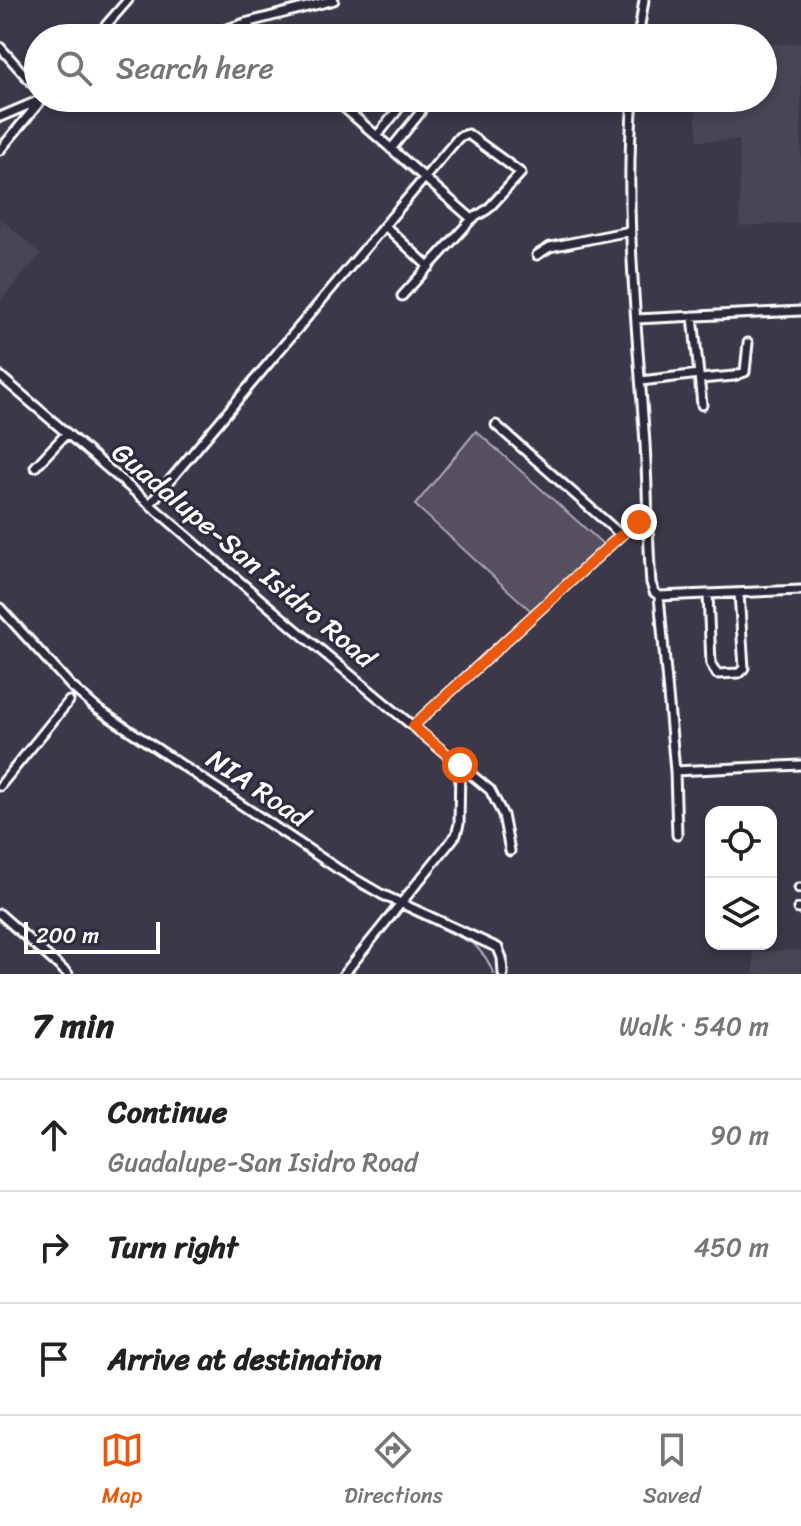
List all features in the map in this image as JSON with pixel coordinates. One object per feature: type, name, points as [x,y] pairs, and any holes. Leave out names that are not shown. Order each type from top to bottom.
[{"type":"street","points":[[107,24],[128,0]]},
{"type":"street","points":[[242,24],[334,0]]},
{"type":"street","points":[[640,24],[644,0]]},
{"type":"street","points":[[0,47],[24,74]]},
{"type":"street","points":[[0,117],[24,107]]},
{"type":"street","points":[[0,150],[32,112]]},
{"type":"street","points":[[349,112],[472,219]]},
{"type":"street","points":[[377,136],[396,112]]},
{"type":"street","points":[[391,149],[420,112]]},
{"type":"street","points":[[632,112],[630,231],[654,592],[659,596],[801,590]]},
{"type":"street","points":[[150,504],[459,137],[465,134],[472,136],[521,173],[488,209],[472,219],[402,296]]},
{"type":"street","points":[[385,226],[429,267]]},
{"type":"street","points":[[537,255],[550,247],[630,231]]},
{"type":"street","points":[[636,319],[801,311]]},
{"type":"street","points":[[693,316],[702,405]]},
{"type":"street","points":[[641,381],[734,376],[745,372],[748,343]]},
{"type":"street","name":"Guadalupe-San Isidro Road","points":[[0,376],[497,798],[510,851]]},
{"type":"street","points":[[496,425],[621,535]]},
{"type":"street","points":[[35,467],[67,433]]},
{"type":"street","points":[[413,726],[621,535],[635,524],[648,522]]},
{"type":"street","points":[[708,594],[711,664],[717,674],[739,673],[744,668],[739,593]]},
{"type":"street","points":[[659,596],[675,771],[677,835]]},
{"type":"street","name":"NIA Road","points":[[0,608],[71,686],[96,708],[338,869],[498,948],[503,974]]},
{"type":"street","points":[[0,786],[69,701]]},
{"type":"street","points":[[344,974],[456,835],[460,765]]},
{"type":"street","points":[[675,771],[801,765]]},
{"type":"street","points":[[0,914],[68,974]]},
{"type":"shaded area","points":[[801,43],[801,223],[740,226],[739,140],[698,141],[695,112],[777,112],[777,44]]},
{"type":"shaded area","points":[[0,218],[41,254],[0,301]]},
{"type":"shaded area","points":[[476,431],[603,544],[531,611],[415,505]]},
{"type":"shaded area","points":[[801,950],[801,974],[754,974],[753,952]]},
{"type":"waterway","points":[[227,24],[320,0]]},
{"type":"waterway","points":[[0,615],[90,711],[353,885],[393,906]]},
{"type":"waterway","points":[[400,909],[474,944],[494,974]]},
{"type":"waterway","points":[[0,922],[60,974]]},
{"type":"route","points":[[460,765],[413,726],[621,535],[639,522]]}]
